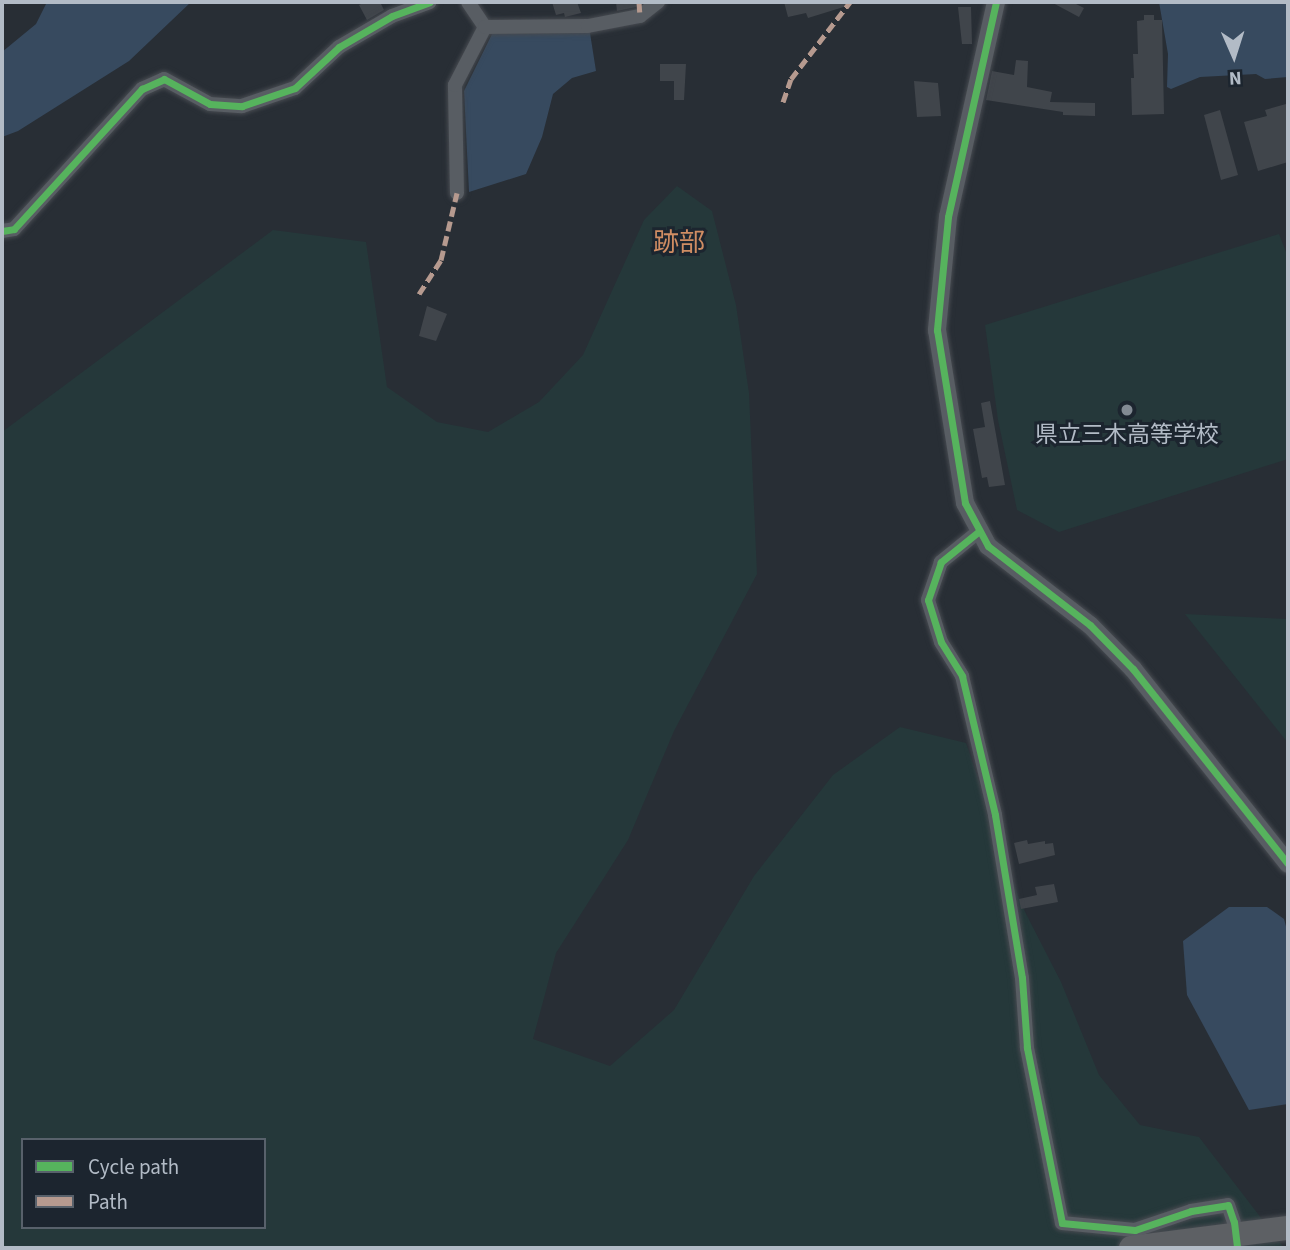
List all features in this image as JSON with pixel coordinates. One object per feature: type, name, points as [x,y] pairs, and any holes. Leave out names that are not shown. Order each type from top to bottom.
[{"type":"highway","points":[[1131,1248],[1288,1228]]},
{"type":"highway","points":[[1243,1248],[1288,1244]]},
{"type":"street","points":[[2,231],[14,229],[142,89],[164,79],[210,104],[242,106],[295,88],[339,47],[392,16],[430,2]]},
{"type":"street","points":[[468,2],[485,27]]},
{"type":"street","points":[[485,27],[588,26],[640,16],[658,2]]},
{"type":"street","points":[[996,2],[948,217],[937,330],[965,503],[978,532],[1006,562],[1090,625],[1133,669],[1288,864]]},
{"type":"street","points":[[457,193],[455,85],[485,27]]},
{"type":"street","points":[[978,532],[941,562],[928,600],[941,642],[962,676],[995,815],[1022,978],[1027,1048],[1062,1223],[1135,1230],[1191,1211],[1227,1205],[1234,1222]]},
{"type":"shaded area","points":[[677,186],[712,211],[736,305],[749,393],[757,574],[674,731],[628,840],[556,953],[533,1039],[610,1066],[674,1010],[754,876],[833,775],[900,727],[966,743],[1021,904],[1061,982],[1099,1075],[1140,1125],[1199,1137],[1284,1248],[2,1248],[2,432],[273,230],[366,242],[387,387],[437,422],[488,432],[539,402],[583,355],[644,220]]},
{"type":"shaded area","points":[[1279,234],[1288,257],[1288,459],[1059,532],[1017,510],[998,420],[985,325]]},
{"type":"shaded area","points":[[1185,614],[1288,619],[1288,743]]},
{"type":"water","points":[[47,2],[191,2],[129,61],[18,131],[2,137],[2,52],[36,24]]},
{"type":"water","points":[[1159,2],[1288,2],[1288,77],[1265,79],[1256,74],[1200,77],[1171,89],[1167,87],[1168,54]]},
{"type":"water","points":[[590,33],[596,71],[572,78],[553,94],[542,137],[526,174],[469,192],[464,91],[492,34]]},
{"type":"water","points":[[1229,907],[1267,907],[1284,919],[1288,934],[1288,1104],[1249,1110],[1187,995],[1183,941]]},
{"type":"building","points":[[365,2],[380,2],[384,10],[367,20],[359,5]]},
{"type":"building","points":[[552,2],[577,2],[581,13],[565,17],[564,13],[556,15]]},
{"type":"building","points":[[616,2],[643,2],[636,7],[617,11]]},
{"type":"building","points":[[784,2],[850,2],[850,5],[808,18],[806,13],[788,17]]},
{"type":"building","points":[[1051,2],[1072,2],[1084,8],[1079,17]]},
{"type":"building","points":[[958,7],[971,7],[972,44],[962,44]]},
{"type":"building","points":[[1144,15],[1154,15],[1154,20],[1162,20],[1164,114],[1132,115],[1133,54],[1138,54],[1137,21],[1144,20]]},
{"type":"building","points":[[1016,60],[1028,61],[1027,87],[1052,92],[1050,102],[1095,103],[1095,116],[1063,115],[1063,112],[986,100],[992,71],[1014,75]]},
{"type":"building","points":[[660,64],[686,64],[684,100],[674,100],[674,81],[660,81]]},
{"type":"building","points":[[914,81],[938,83],[941,116],[917,117]]},
{"type":"building","points":[[1286,104],[1288,162],[1258,171],[1244,122],[1267,116],[1265,110]]},
{"type":"building","points":[[1220,110],[1238,175],[1221,180],[1204,115]]},
{"type":"building","points":[[427,306],[447,314],[436,341],[419,336]]},
{"type":"building","points":[[990,401],[1005,485],[989,487],[987,477],[982,478],[973,429],[985,427],[981,403]]},
{"type":"building","points":[[1027,840],[1028,844],[1045,841],[1045,844],[1053,843],[1055,855],[1019,864],[1014,843]]},
{"type":"building","points":[[1054,884],[1058,902],[1021,909],[1019,899],[1037,895],[1035,887]]},
{"type":"marked path","points":[[639,2],[640,16]]},
{"type":"marked path","points":[[783,102],[791,79],[850,2]]},
{"type":"marked path","points":[[419,294],[441,260],[457,193]]},
{"type":"cycle path","points":[[2,231],[14,229],[142,89],[164,79],[210,104],[242,106],[295,88],[339,47],[392,16],[430,2]]},
{"type":"cycle path","points":[[996,2],[948,217],[937,330],[965,503],[988,546],[1090,625],[1133,669],[1288,864]]},
{"type":"cycle path","points":[[978,532],[941,562],[928,600],[941,642],[962,676],[995,815],[1022,978],[1027,1048],[1062,1223],[1135,1230],[1191,1211],[1228,1205],[1234,1222],[1237,1248]]},
{"type":"place","name":"県立三木高等学校","points":[[1127,410]]},
{"type":"district","name":"跡部","points":[[679,243]]}]
